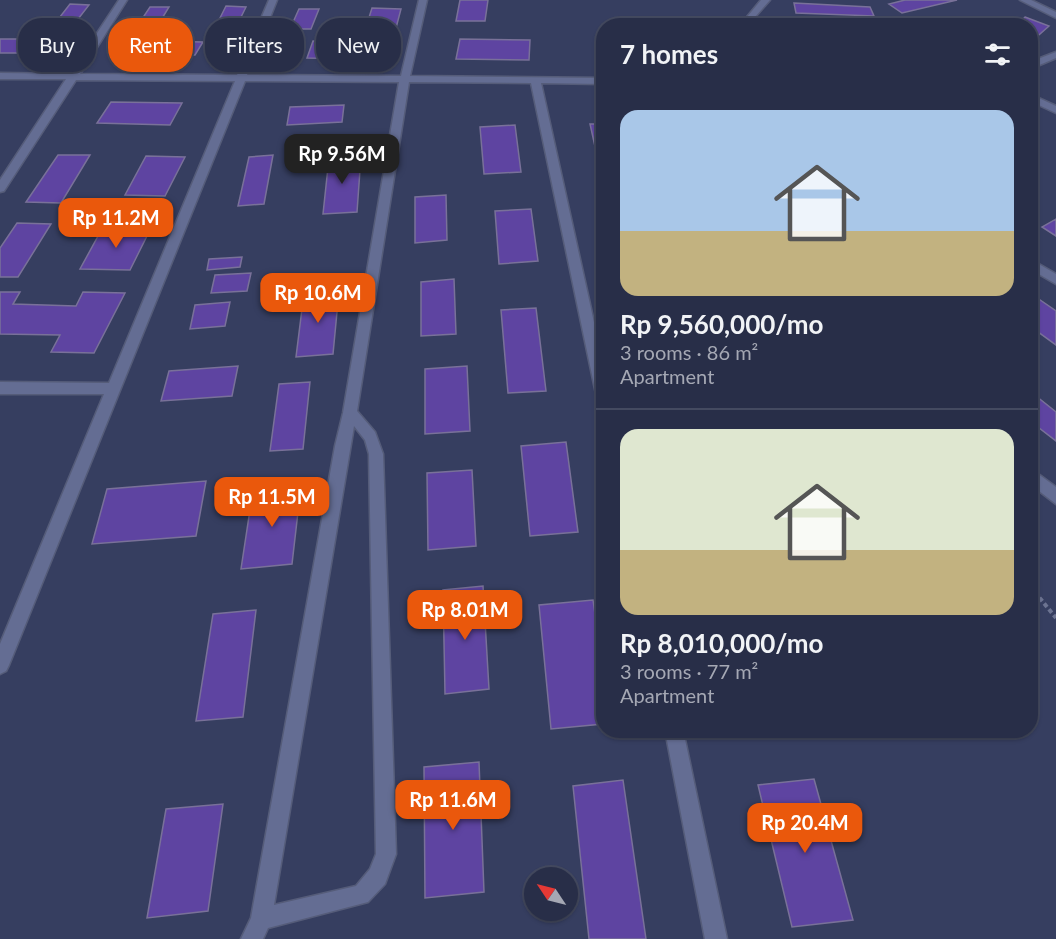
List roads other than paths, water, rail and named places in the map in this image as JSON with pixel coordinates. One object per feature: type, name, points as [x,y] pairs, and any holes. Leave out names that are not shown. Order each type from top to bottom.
[{"type":"street","points":[[0,188],[123,0]]},
{"type":"street","points":[[0,665],[273,0]]},
{"type":"street","points":[[252,939],[261,919],[342,446],[350,413],[405,78],[423,0]]},
{"type":"street","points":[[751,18],[766,0]]},
{"type":"street","points":[[1024,0],[1056,15]]},
{"type":"street","points":[[1038,63],[1056,55]]},
{"type":"street","points":[[0,76],[596,81]]},
{"type":"street","points":[[535,80],[596,362]]},
{"type":"street","points":[[1038,101],[1056,110]]},
{"type":"street","points":[[1038,268],[1056,280]]},
{"type":"street","points":[[0,388],[113,389]]},
{"type":"street","points":[[261,919],[361,895],[378,878],[386,854],[376,454],[375,444],[368,430],[350,413]]},
{"type":"street","points":[[1038,481],[1056,497]]},
{"type":"street","points":[[676,738],[716,939]]}]
